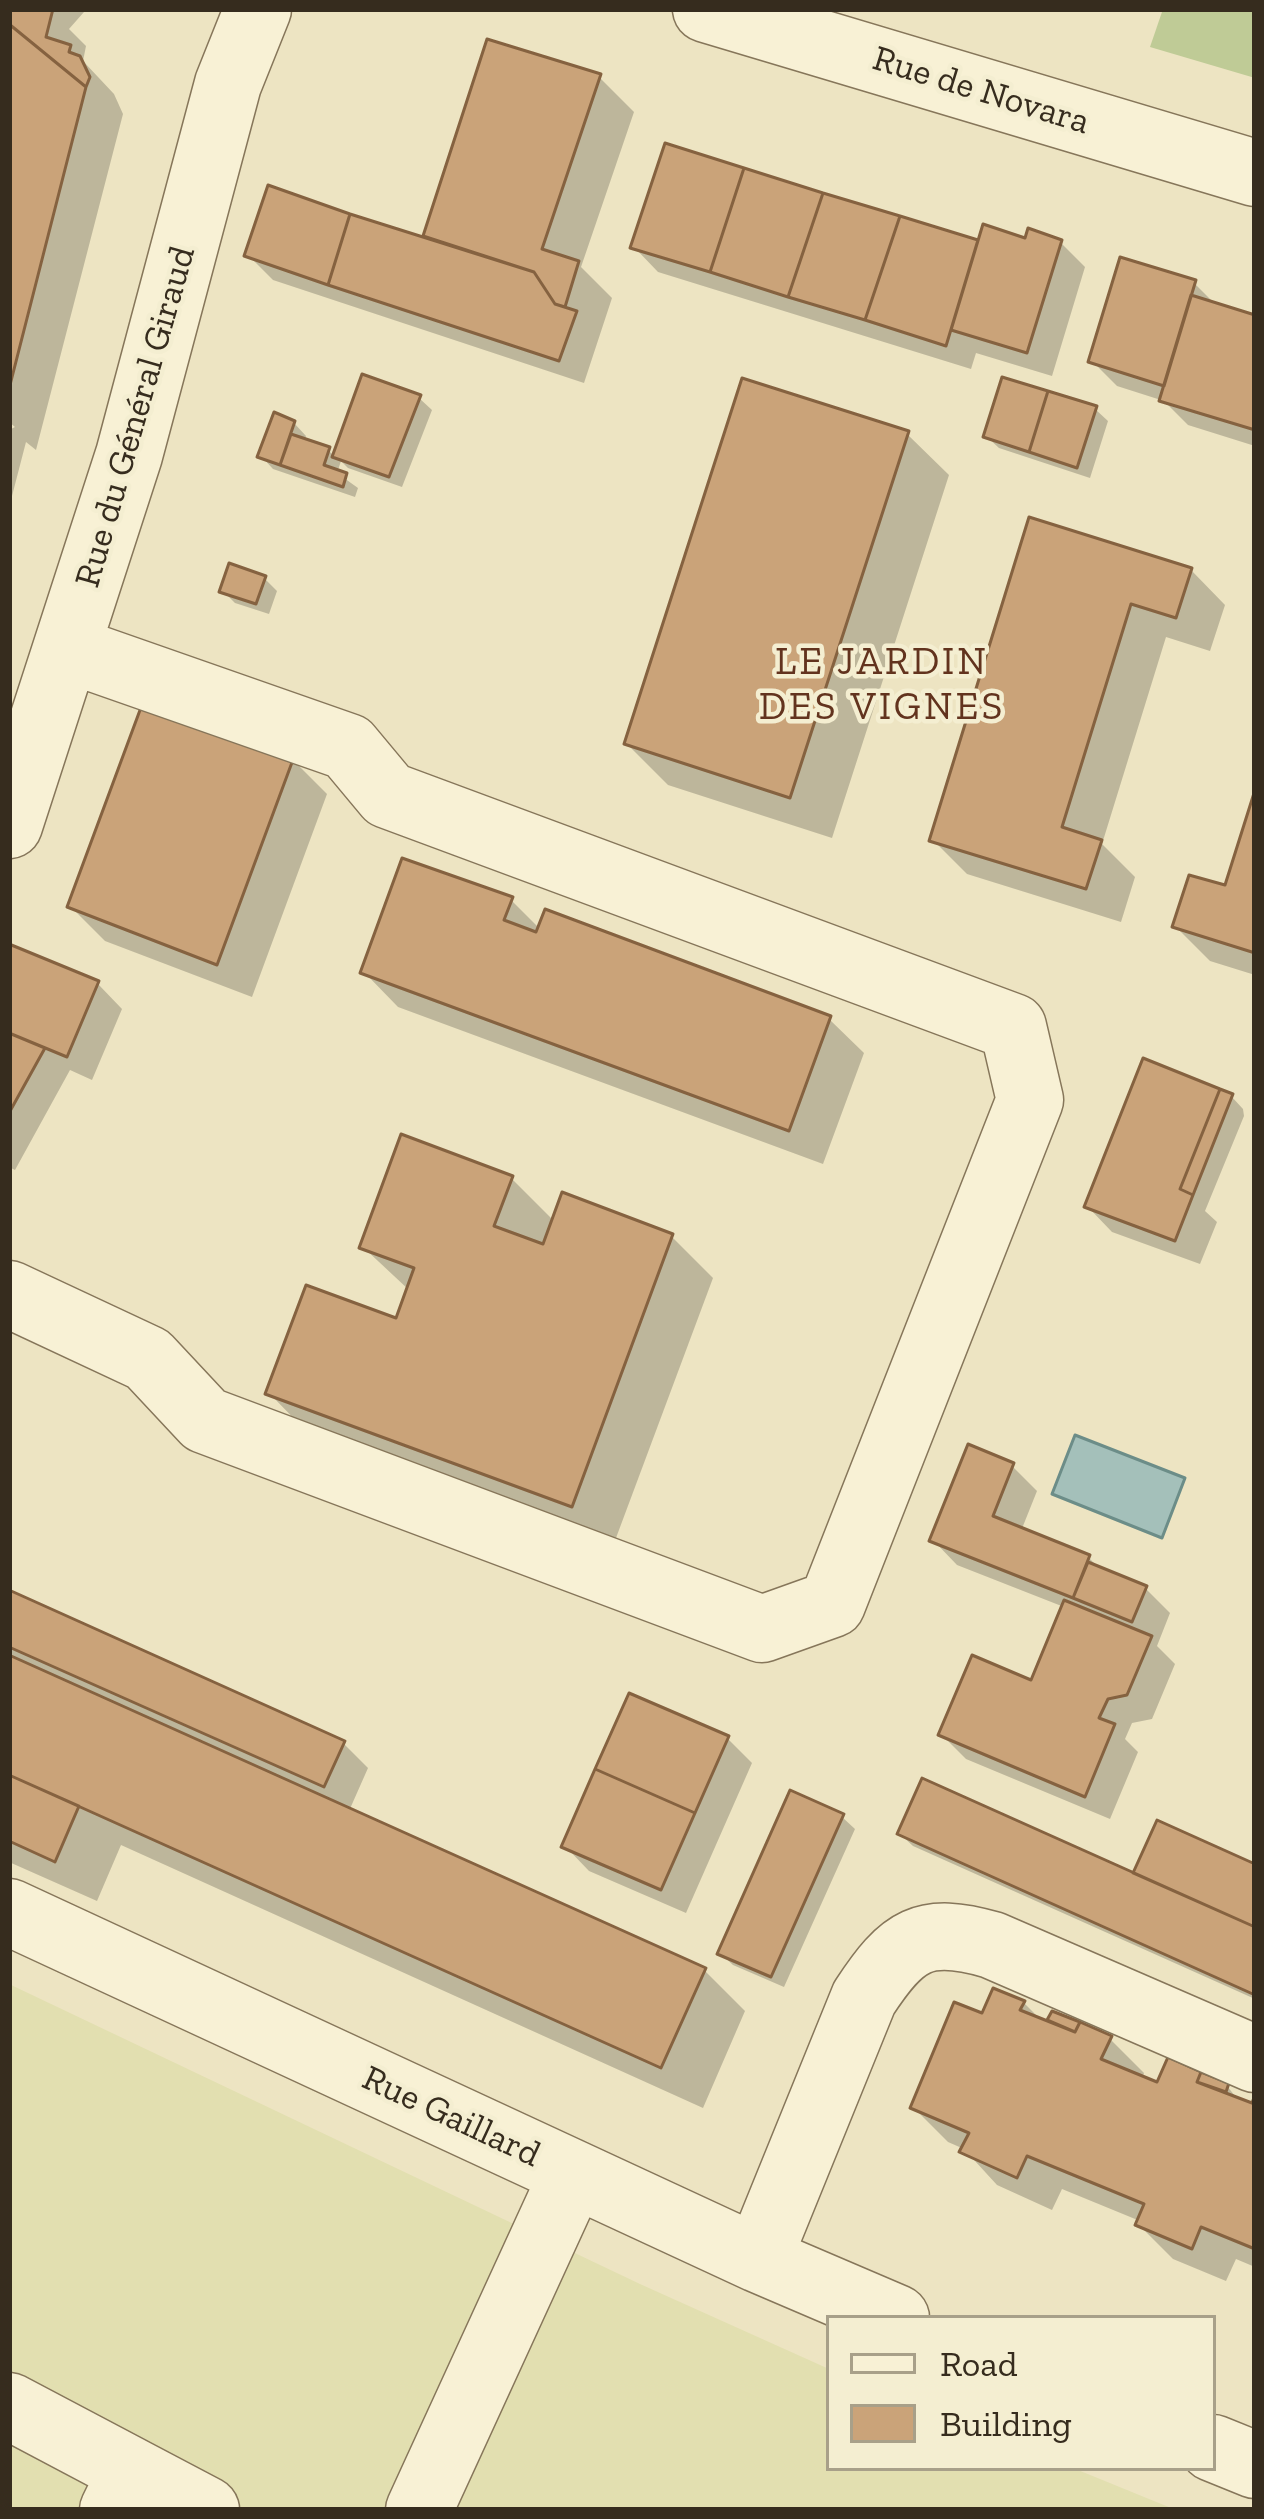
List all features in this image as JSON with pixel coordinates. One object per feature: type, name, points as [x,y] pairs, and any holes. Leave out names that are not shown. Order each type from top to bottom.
[{"type":"street","name":"Rue du Général Giraud","points":[[9,824],[129,454],[228,84],[258,9]]},
{"type":"street","name":"Rue de Novara","points":[[706,9],[1255,173]]},
{"type":"street","points":[[9,1294],[148,1359],[205,1420],[762,1629],[832,1604],[1030,1100],[1013,1027],[388,795],[348,747],[68,649]]},
{"type":"street","name":"Rue Gaillard","points":[[9,1912],[758,2259],[889,2315]]},
{"type":"street","points":[[758,2259],[864,1998],[888,1961],[918,1941],[955,1934],[992,1945],[1255,2060]]},
{"type":"street","points":[[419,2510],[573,2174]]},
{"type":"street","points":[[9,2406],[123,2491],[206,2510]]},
{"type":"street","points":[[1216,2449],[1255,2465]]},
{"type":"shaded area","points":[[9,1984],[826,2368],[826,2471],[1080,2471],[1176,2510],[9,2510]]},
{"type":"green space","points":[[1163,9],[1255,9],[1255,78],[1150,47]]},
{"type":"water","points":[[1075,1435],[1185,1478],[1162,1538],[1052,1494]]},
{"type":"building","points":[[9,9],[53,9],[46,37],[71,45],[69,52],[80,56],[90,77],[86,87],[9,24]]},
{"type":"building","points":[[9,24],[86,87],[9,389]]},
{"type":"building","points":[[487,39],[601,74],[542,249],[579,261],[565,307],[555,304],[534,272],[423,236]]},
{"type":"building","points":[[665,143],[744,168],[710,272],[630,248]]},
{"type":"building","points":[[744,168],[823,193],[788,297],[710,272]]},
{"type":"building","points":[[268,185],[350,214],[328,285],[244,256]]},
{"type":"building","points":[[823,193],[900,216],[865,320],[788,297]]},
{"type":"building","points":[[350,214],[534,272],[555,304],[577,311],[559,361],[328,285]]},
{"type":"building","points":[[900,216],[978,240],[946,346],[865,320]]},
{"type":"building","points":[[983,224],[1025,238],[1028,228],[1062,240],[1027,353],[951,330]]},
{"type":"building","points":[[1120,257],[1196,280],[1164,386],[1088,362]]},
{"type":"building","points":[[1191,295],[1255,315],[1255,430],[1159,401]]},
{"type":"building","points":[[362,374],[421,395],[389,477],[332,457]]},
{"type":"building","points":[[1002,377],[1048,391],[1029,452],[983,437]]},
{"type":"building","points":[[742,378],[909,431],[790,798],[624,744]]},
{"type":"building","points":[[1048,391],[1097,406],[1077,468],[1029,452]]},
{"type":"building","points":[[274,412],[295,421],[280,465],[257,457]]},
{"type":"building","points":[[291,434],[330,447],[324,465],[347,473],[343,487],[280,465]]},
{"type":"building","points":[[1029,517],[1192,568],[1176,618],[1131,604],[1062,827],[1102,840],[1086,889],[929,841]]},
{"type":"building","points":[[229,563],[266,576],[256,604],[219,592]]},
{"type":"building","points":[[143,702],[294,757],[217,965],[67,907]]},
{"type":"building","points":[[1255,790],[1255,953],[1172,927],[1189,875],[1225,885]]},
{"type":"building","points":[[402,858],[513,897],[504,920],[536,932],[545,909],[831,1016],[789,1131],[360,973]]},
{"type":"building","points":[[9,944],[99,981],[67,1057],[9,1033]]},
{"type":"building","points":[[9,1033],[45,1048],[9,1113]]},
{"type":"building","points":[[1143,1058],[1220,1089],[1180,1189],[1193,1195],[1175,1241],[1084,1207]]},
{"type":"building","points":[[1220,1089],[1233,1094],[1193,1195],[1180,1189]]},
{"type":"building","points":[[401,1134],[513,1176],[494,1226],[543,1244],[562,1192],[673,1234],[572,1507],[265,1394],[306,1285],[396,1318],[414,1268],[359,1248]]},
{"type":"building","points":[[968,1444],[1014,1463],[993,1516],[1090,1555],[1073,1598],[929,1541]]},
{"type":"building","points":[[1088,1562],[1147,1586],[1132,1622],[1073,1598]]},
{"type":"building","points":[[9,1590],[345,1741],[324,1787],[9,1647]]},
{"type":"building","points":[[1064,1600],[1152,1636],[1127,1695],[1108,1699],[1099,1718],[1115,1724],[1085,1797],[938,1735],[972,1655],[1031,1680]]},
{"type":"building","points":[[9,1655],[706,1968],[661,2068],[9,1775]]},
{"type":"building","points":[[629,1693],[729,1736],[695,1813],[595,1769]]},
{"type":"building","points":[[595,1769],[695,1813],[661,1890],[561,1847]]},
{"type":"building","points":[[9,1775],[79,1806],[55,1862],[9,1841]]},
{"type":"building","points":[[922,1778],[1255,1927],[1255,1995],[897,1834]]},
{"type":"building","points":[[790,1790],[844,1814],[771,1977],[717,1954]]},
{"type":"building","points":[[1157,1820],[1255,1864],[1255,1927],[1133,1873]]},
{"type":"building","points":[[993,1988],[1025,2001],[1020,2010],[1075,2032],[1080,2022],[1112,2036],[1101,2059],[1157,2082],[1168,2057],[1201,2072],[1197,2082],[1252,2103],[1255,2095],[1255,2249],[1201,2227],[1192,2249],[1135,2225],[1144,2204],[1027,2156],[1017,2178],[959,2152],[969,2133],[910,2108],[954,2002],[982,2013]]},
{"type":"building","points":[[1052,2011],[1080,2022],[1075,2032],[1047,2020]]},
{"type":"building","points":[[1201,2072],[1229,2083],[1226,2092],[1197,2082]]},
{"type":"district","name":"LE JARDIN DES VIGNES","points":[[882,686]]}]
